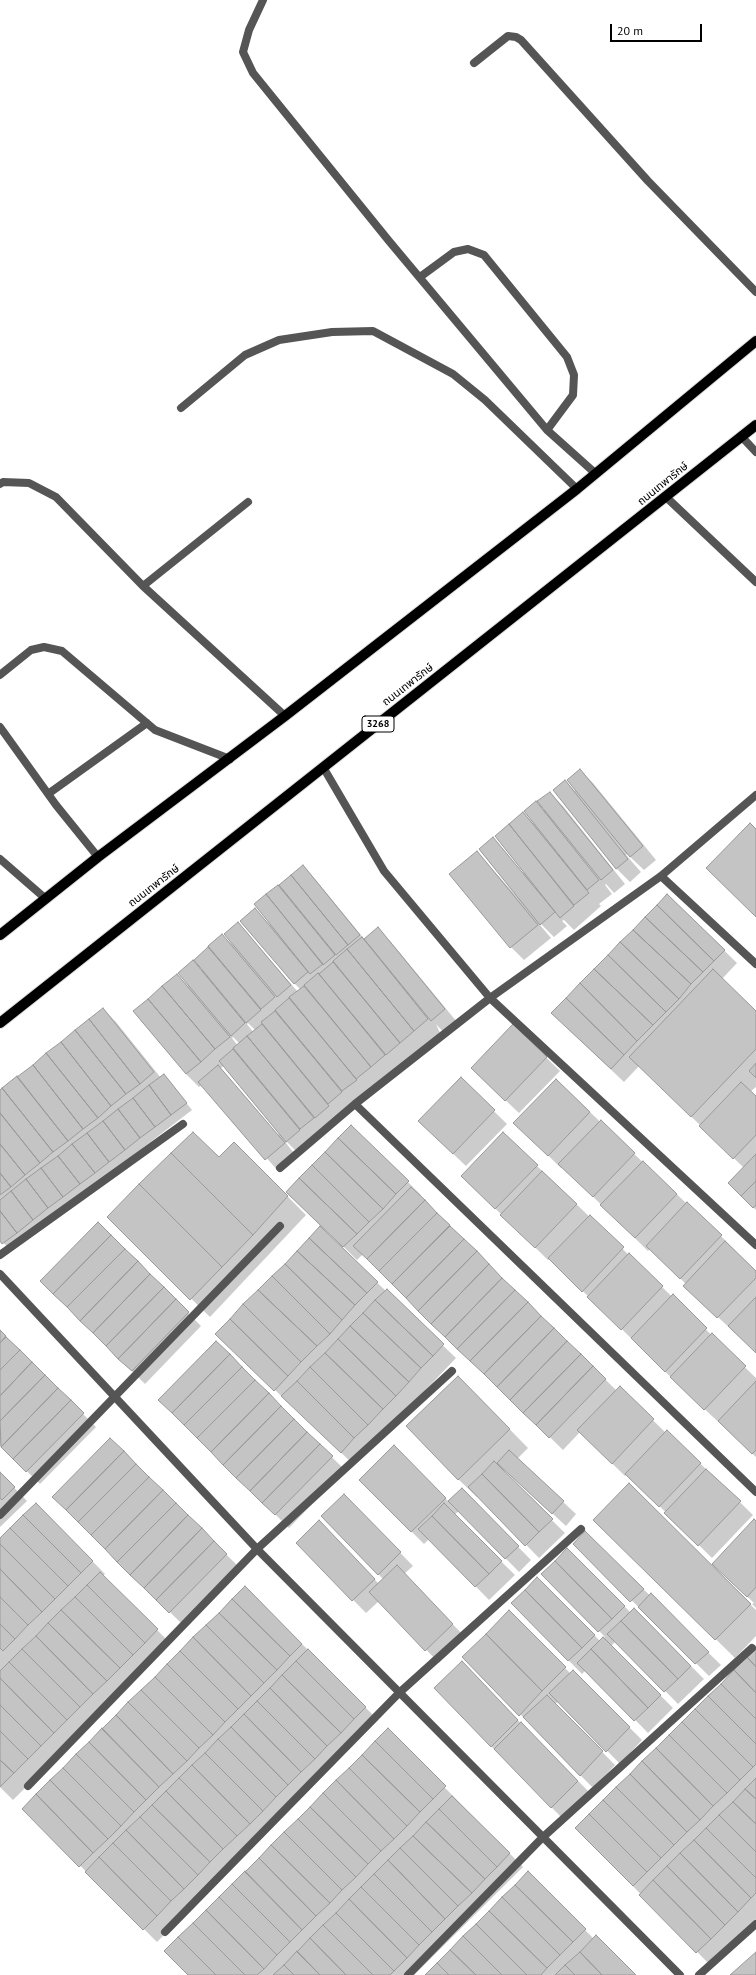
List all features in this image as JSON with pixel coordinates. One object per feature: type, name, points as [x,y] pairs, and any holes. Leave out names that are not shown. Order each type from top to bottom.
[{"type":"main road","points":[[0,935],[98,857],[230,759],[576,489],[756,341]]},
{"type":"main road","name":"ถนนเทพารักษ์","points":[[0,1023],[756,425]]},
{"type":"street","points":[[263,0],[249,30],[243,52],[253,73],[547,430],[596,473]]},
{"type":"street","points":[[474,63],[508,36],[516,37],[522,40],[648,181],[756,292]]},
{"type":"street","points":[[420,277],[454,252],[468,249],[484,255],[567,357],[574,375],[573,394],[547,430]]},
{"type":"street","points":[[181,408],[245,355],[279,340],[332,332],[373,332],[453,374],[485,400],[576,489]]},
{"type":"street","points":[[741,436],[756,452]]},
{"type":"street","points":[[0,484],[3,482],[29,483],[56,496],[143,586],[285,716]]},
{"type":"street","points":[[666,497],[756,582]]},
{"type":"street","points":[[143,586],[248,502]]},
{"type":"street","points":[[0,675],[31,650],[44,647],[62,651],[155,730],[230,759]]},
{"type":"street","points":[[48,794],[147,723]]},
{"type":"street","points":[[0,727],[48,794],[98,857]]},
{"type":"street","points":[[323,767],[384,871],[490,998],[756,1245]]},
{"type":"street","points":[[280,1168],[355,1104],[490,998],[661,876],[756,795]]},
{"type":"street","points":[[0,859],[46,899]]},
{"type":"street","points":[[661,876],[756,964]]},
{"type":"street","points":[[355,1104],[756,1492]]},
{"type":"street","points":[[0,1255],[183,1124]]},
{"type":"street","points":[[0,1515],[280,1226]]},
{"type":"street","points":[[0,1274],[256,1548],[542,1838],[680,1975]]},
{"type":"street","points":[[28,1786],[256,1548],[452,1372]]},
{"type":"street","points":[[165,1932],[399,1693],[581,1529]]},
{"type":"street","points":[[408,1975],[542,1838],[752,1648]]},
{"type":"street","points":[[699,1975],[756,1924]]},
{"type":"building","points":[[580,769],[643,846],[630,857],[567,780]]},
{"type":"building","points":[[565,780],[628,859],[616,869],[553,790]]},
{"type":"building","points":[[550,792],[613,870],[601,880],[537,801]]},
{"type":"building","points":[[536,801],[599,880],[587,890],[524,811]]},
{"type":"building","points":[[523,812],[589,893],[574,905],[509,824]]},
{"type":"building","points":[[750,823],[756,829],[756,917],[706,868]]},
{"type":"building","points":[[509,824],[574,906],[560,918],[495,836]]},
{"type":"building","points":[[493,837],[555,912],[540,925],[479,849]]},
{"type":"building","points":[[477,851],[538,925],[510,948],[449,874]]},
{"type":"building","points":[[303,865],[360,935],[348,945],[291,875]]},
{"type":"building","points":[[291,875],[348,945],[336,955],[279,885]]},
{"type":"building","points":[[278,885],[335,955],[323,965],[266,894]]},
{"type":"building","points":[[266,894],[323,964],[310,974],[254,904]]},
{"type":"building","points":[[667,894],[725,950],[714,961],[657,905]]},
{"type":"building","points":[[657,905],[714,961],[703,972],[645,917]]},
{"type":"building","points":[[255,908],[308,972],[294,984],[240,921]]},
{"type":"building","points":[[645,917],[703,972],[691,984],[633,930]]},
{"type":"building","points":[[238,922],[291,985],[277,997],[224,934]]},
{"type":"building","points":[[378,927],[445,1009],[431,1021],[364,939]]},
{"type":"building","points":[[633,930],[691,984],[679,999],[620,942]]},
{"type":"building","points":[[222,934],[275,997],[261,1009],[208,946]]},
{"type":"building","points":[[362,937],[428,1019],[414,1031],[347,949]]},
{"type":"building","points":[[620,942],[679,999],[666,1012],[608,955]]},
{"type":"building","points":[[208,947],[261,1010],[246,1023],[194,960]]},
{"type":"building","points":[[347,949],[414,1031],[400,1043],[333,961]]},
{"type":"building","points":[[608,955],[666,1012],[653,1025],[594,969]]},
{"type":"building","points":[[193,960],[245,1023],[231,1036],[178,973]]},
{"type":"building","points":[[333,962],[400,1043],[386,1055],[319,974]]},
{"type":"building","points":[[594,969],[653,1025],[637,1041],[580,983]]},
{"type":"building","points":[[713,969],[756,1011],[756,1049],[691,1117],[629,1057]]},
{"type":"building","points":[[318,973],[385,1055],[371,1067],[304,985]]},
{"type":"building","points":[[177,974],[230,1037],[215,1049],[162,986]]},
{"type":"building","points":[[580,983],[637,1041],[624,1055],[566,998]]},
{"type":"building","points":[[162,986],[215,1049],[201,1062],[148,999]]},
{"type":"building","points":[[304,986],[371,1067],[356,1079],[289,997]]},
{"type":"building","points":[[289,998],[357,1080],[342,1091],[275,1010]]},
{"type":"building","points":[[566,998],[624,1055],[611,1069],[551,1013]]},
{"type":"building","points":[[148,999],[201,1062],[186,1074],[133,1011]]},
{"type":"building","points":[[103,1008],[154,1072],[140,1084],[89,1019]]},
{"type":"building","points":[[275,1011],[342,1092],[328,1104],[261,1022]]},
{"type":"building","points":[[89,1019],[140,1084],[126,1094],[75,1030]]},
{"type":"building","points":[[262,1024],[329,1106],[315,1118],[247,1036]]},
{"type":"building","points":[[513,1024],[547,1057],[505,1101],[471,1068]]},
{"type":"building","points":[[75,1030],[126,1094],[111,1106],[61,1042]]},
{"type":"building","points":[[247,1036],[314,1118],[300,1129],[233,1048]]},
{"type":"building","points":[[61,1042],[111,1106],[98,1118],[46,1053]]},
{"type":"building","points":[[233,1049],[300,1130],[286,1142],[219,1061]]},
{"type":"building","points":[[46,1053],[98,1118],[83,1129],[33,1065]]},
{"type":"building","points":[[756,1063],[756,1078],[749,1071]]},
{"type":"building","points":[[33,1065],[83,1129],[68,1141],[17,1077]]},
{"type":"building","points":[[218,1065],[285,1143],[265,1160],[198,1082]]},
{"type":"building","points":[[164,1074],[187,1103],[171,1115],[149,1085]]},
{"type":"building","points":[[17,1076],[68,1141],[53,1152],[2,1088]]},
{"type":"building","points":[[461,1077],[495,1110],[453,1154],[418,1121]]},
{"type":"building","points":[[556,1079],[590,1112],[548,1156],[513,1123]]},
{"type":"building","points":[[741,1082],[756,1096],[756,1135],[733,1159],[699,1126]]},
{"type":"building","points":[[149,1085],[171,1115],[155,1127],[133,1098]]},
{"type":"building","points":[[2,1088],[53,1152],[40,1163],[0,1113],[0,1090]]},
{"type":"building","points":[[133,1098],[155,1127],[140,1138],[118,1109]]},
{"type":"building","points":[[118,1109],[140,1138],[125,1150],[103,1121]]},
{"type":"building","points":[[0,1113],[40,1163],[25,1175],[0,1144]]},
{"type":"building","points":[[601,1120],[635,1153],[593,1197],[558,1164]]},
{"type":"building","points":[[103,1121],[125,1150],[109,1162],[87,1133]]},
{"type":"building","points":[[351,1125],[409,1181],[396,1194],[338,1138]]},
{"type":"building","points":[[193,1132],[219,1157],[234,1142],[288,1196],[253,1235],[171,1153]]},
{"type":"building","points":[[503,1132],[538,1165],[495,1209],[461,1176]]},
{"type":"building","points":[[87,1133],[109,1162],[95,1173],[72,1144]]},
{"type":"building","points":[[338,1138],[396,1194],[383,1209],[325,1152]]},
{"type":"building","points":[[0,1144],[25,1175],[11,1187],[0,1173]]},
{"type":"building","points":[[72,1144],[95,1173],[80,1184],[58,1156]]},
{"type":"building","points":[[325,1152],[383,1209],[369,1222],[312,1165]]},
{"type":"building","points":[[171,1153],[253,1235],[222,1267],[139,1184]]},
{"type":"building","points":[[756,1154],[756,1181],[741,1196],[728,1183]]},
{"type":"building","points":[[58,1156],[80,1184],[63,1197],[41,1168]]},
{"type":"building","points":[[643,1161],[677,1194],[635,1238],[600,1205]]},
{"type":"building","points":[[312,1165],[369,1222],[357,1234],[299,1178]]},
{"type":"building","points":[[41,1168],[63,1197],[48,1208],[26,1179]]},
{"type":"building","points":[[542,1171],[577,1204],[535,1248],[500,1215]]},
{"type":"building","points":[[0,1173],[11,1187],[0,1195]]},
{"type":"building","points":[[299,1178],[357,1234],[343,1247],[286,1192]]},
{"type":"building","points":[[26,1179],[48,1208],[33,1220],[11,1191]]},
{"type":"building","points":[[756,1181],[756,1205],[753,1208],[741,1196]]},
{"type":"building","points":[[139,1184],[222,1267],[190,1300],[107,1217]]},
{"type":"building","points":[[411,1187],[425,1200],[367,1259],[353,1246]]},
{"type":"building","points":[[11,1191],[33,1220],[17,1233],[0,1211],[0,1200]]},
{"type":"building","points":[[425,1200],[437,1213],[379,1271],[367,1259]]},
{"type":"building","points":[[687,1202],[722,1235],[680,1279],[646,1246]]},
{"type":"building","points":[[0,1211],[17,1233],[2,1244],[0,1241]]},
{"type":"building","points":[[437,1213],[450,1225],[392,1284],[379,1271]]},
{"type":"building","points":[[590,1215],[624,1247],[582,1292],[548,1258]]},
{"type":"building","points":[[98,1222],[111,1235],[53,1294],[40,1281]]},
{"type":"building","points":[[320,1226],[378,1282],[367,1293],[309,1238]]},
{"type":"building","points":[[450,1226],[464,1239],[406,1298],[392,1284]]},
{"type":"building","points":[[111,1235],[125,1249],[67,1307],[53,1294]]},
{"type":"building","points":[[309,1238],[367,1293],[355,1305],[297,1251]]},
{"type":"building","points":[[464,1239],[477,1251],[418,1311],[406,1298]]},
{"type":"building","points":[[725,1241],[756,1271],[756,1278],[717,1318],[683,1286]]},
{"type":"building","points":[[125,1249],[138,1261],[80,1321],[67,1307]]},
{"type":"building","points":[[297,1251],[355,1305],[342,1320],[285,1264]]},
{"type":"building","points":[[477,1251],[489,1264],[431,1324],[418,1311]]},
{"type":"building","points":[[629,1253],[663,1286],[621,1330],[587,1297]]},
{"type":"building","points":[[138,1261],[150,1274],[93,1333],[80,1321]]},
{"type":"building","points":[[285,1264],[342,1320],[330,1334],[272,1276]]},
{"type":"building","points":[[489,1264],[502,1278],[445,1337],[431,1324]]},
{"type":"building","points":[[150,1274],[164,1287],[106,1346],[93,1333]]},
{"type":"building","points":[[272,1276],[330,1334],[317,1346],[258,1290]]},
{"type":"building","points":[[502,1278],[515,1290],[457,1349],[445,1337]]},
{"type":"building","points":[[164,1287],[176,1299],[118,1359],[106,1346]]},
{"type":"building","points":[[387,1289],[444,1344],[433,1356],[375,1300]]},
{"type":"building","points":[[258,1290],[317,1346],[301,1362],[243,1304]]},
{"type":"building","points":[[515,1290],[528,1302],[470,1361],[457,1349]]},
{"type":"building","points":[[673,1294],[707,1328],[665,1372],[631,1338]]},
{"type":"building","points":[[756,1297],[756,1353],[728,1326]]},
{"type":"building","points":[[176,1299],[189,1312],[132,1371],[118,1359]]},
{"type":"building","points":[[375,1300],[433,1356],[421,1368],[363,1313]]},
{"type":"building","points":[[528,1302],[541,1316],[484,1374],[470,1361]]},
{"type":"building","points":[[243,1304],[301,1362],[288,1376],[230,1319]]},
{"type":"building","points":[[363,1313],[421,1368],[409,1382],[350,1326]]},
{"type":"building","points":[[541,1316],[554,1328],[497,1387],[484,1374]]},
{"type":"building","points":[[230,1319],[288,1376],[274,1391],[215,1334]]},
{"type":"building","points":[[350,1326],[409,1382],[396,1396],[338,1339]]},
{"type":"building","points":[[554,1328],[567,1341],[510,1400],[497,1387]]},
{"type":"building","points":[[0,1330],[6,1336],[0,1343]]},
{"type":"building","points":[[712,1333],[746,1366],[704,1410],[670,1377]]},
{"type":"building","points":[[6,1337],[20,1350],[0,1370],[0,1343]]},
{"type":"building","points":[[338,1339],[396,1396],[383,1409],[325,1353]]},
{"type":"building","points":[[216,1341],[230,1354],[172,1413],[158,1400]]},
{"type":"building","points":[[567,1341],[581,1354],[523,1413],[510,1400]]},
{"type":"building","points":[[20,1350],[32,1362],[0,1396],[0,1370]]},
{"type":"building","points":[[325,1353],[383,1409],[368,1425],[310,1367]]},
{"type":"building","points":[[230,1354],[242,1367],[184,1425],[172,1413]]},
{"type":"building","points":[[581,1354],[593,1366],[536,1425],[523,1413]]},
{"type":"building","points":[[32,1362],[45,1375],[0,1421],[0,1396]]},
{"type":"building","points":[[593,1366],[606,1379],[549,1438],[536,1425]]},
{"type":"building","points":[[242,1367],[255,1380],[197,1438],[184,1425]]},
{"type":"building","points":[[310,1367],[368,1425],[354,1438],[297,1381]]},
{"type":"building","points":[[45,1375],[58,1388],[1,1447],[0,1421]]},
{"type":"building","points":[[458,1376],[510,1429],[458,1480],[406,1426]]},
{"type":"building","points":[[255,1380],[269,1393],[211,1452],[197,1438]]},
{"type":"building","points":[[297,1381],[354,1438],[341,1453],[281,1396]]},
{"type":"building","points":[[756,1381],[756,1450],[752,1454],[718,1421]]},
{"type":"building","points":[[620,1386],[654,1419],[612,1464],[577,1430]]},
{"type":"building","points":[[58,1388],[71,1400],[13,1459],[1,1447]]},
{"type":"building","points":[[269,1393],[281,1406],[223,1465],[211,1452]]},
{"type":"building","points":[[71,1400],[84,1413],[26,1472],[13,1459]]},
{"type":"building","points":[[281,1406],[294,1419],[236,1478],[223,1465]]},
{"type":"building","points":[[294,1419],[307,1432],[250,1491],[236,1478]]},
{"type":"building","points":[[667,1430],[701,1463],[659,1507],[625,1474]]},
{"type":"building","points":[[307,1432],[320,1444],[262,1503],[250,1491]]},
{"type":"building","points":[[110,1438],[124,1451],[66,1510],[52,1497]]},
{"type":"building","points":[[320,1444],[333,1456],[275,1515],[262,1503]]},
{"type":"building","points":[[394,1445],[446,1498],[411,1532],[359,1480]]},
{"type":"building","points":[[509,1450],[564,1501],[552,1514],[497,1463]]},
{"type":"building","points":[[124,1451],[136,1464],[78,1522],[66,1510]]},
{"type":"building","points":[[494,1461],[553,1519],[539,1532],[482,1474]]},
{"type":"building","points":[[136,1464],[149,1477],[91,1535],[78,1522]]},
{"type":"building","points":[[706,1469],[741,1501],[698,1546],[664,1513]]},
{"type":"building","points":[[0,1472],[15,1487],[2,1500],[0,1498]]},
{"type":"building","points":[[482,1474],[539,1532],[525,1546],[468,1487]]},
{"type":"building","points":[[149,1477],[163,1490],[105,1549],[91,1535]]},
{"type":"building","points":[[629,1483],[751,1604],[715,1640],[593,1520]]},
{"type":"building","points":[[462,1488],[519,1546],[505,1559],[448,1501]]},
{"type":"building","points":[[163,1490],[176,1503],[117,1562],[105,1549]]},
{"type":"building","points":[[344,1494],[401,1552],[378,1575],[321,1516]]},
{"type":"building","points":[[36,1503],[93,1561],[81,1573],[23,1515]]},
{"type":"building","points":[[176,1503],[188,1515],[130,1575],[117,1562]]},
{"type":"building","points":[[444,1503],[502,1561],[489,1574],[432,1516]]},
{"type":"building","points":[[23,1515],[81,1573],[68,1586],[10,1528]]},
{"type":"building","points":[[188,1515],[202,1528],[144,1588],[130,1575]]},
{"type":"building","points":[[432,1516],[489,1574],[475,1587],[418,1529]]},
{"type":"building","points":[[754,1519],[756,1521],[756,1587],[747,1597],[712,1564]]},
{"type":"building","points":[[319,1520],[375,1579],[352,1601],[296,1543]]},
{"type":"building","points":[[10,1528],[68,1586],[55,1599],[0,1544],[0,1538]]},
{"type":"building","points":[[202,1528],[214,1541],[156,1600],[144,1588]]},
{"type":"building","points":[[585,1531],[644,1589],[630,1602],[573,1544]]},
{"type":"building","points":[[214,1541],[227,1554],[169,1613],[156,1600]]},
{"type":"building","points":[[0,1544],[55,1599],[42,1612],[0,1569]]},
{"type":"building","points":[[567,1548],[625,1606],[612,1619],[555,1561]]},
{"type":"building","points":[[555,1561],[612,1619],[598,1632],[541,1574]]},
{"type":"building","points":[[397,1565],[453,1624],[425,1651],[369,1592]]},
{"type":"building","points":[[0,1569],[42,1612],[28,1625],[0,1597]]},
{"type":"building","points":[[100,1572],[158,1629],[145,1643],[87,1585]]},
{"type":"building","points":[[537,1577],[595,1635],[582,1648],[525,1590]]},
{"type":"building","points":[[87,1585],[145,1643],[133,1655],[75,1597]]},
{"type":"building","points":[[245,1586],[302,1644],[290,1656],[232,1599]]},
{"type":"building","points":[[525,1590],[582,1648],[568,1661],[511,1603]]},
{"type":"building","points":[[651,1593],[709,1652],[695,1664],[638,1607]]},
{"type":"building","points":[[0,1597],[28,1625],[15,1639],[0,1624]]},
{"type":"building","points":[[75,1597],[133,1655],[120,1668],[61,1610]]},
{"type":"building","points":[[232,1599],[290,1656],[277,1670],[219,1613]]},
{"type":"building","points":[[634,1608],[691,1666],[678,1679],[621,1621]]},
{"type":"building","points":[[61,1610],[120,1668],[107,1681],[48,1623]]},
{"type":"building","points":[[509,1610],[566,1667],[542,1691],[486,1634]]},
{"type":"building","points":[[219,1613],[277,1670],[264,1683],[206,1625]]},
{"type":"building","points":[[621,1621],[678,1679],[664,1692],[607,1634]]},
{"type":"building","points":[[48,1623],[107,1681],[93,1694],[36,1636]]},
{"type":"building","points":[[0,1624],[15,1639],[3,1651],[0,1648]]},
{"type":"building","points":[[206,1625],[264,1683],[251,1696],[193,1637]]},
{"type":"building","points":[[486,1634],[542,1691],[519,1716],[462,1657]]},
{"type":"building","points":[[36,1636],[93,1694],[80,1707],[22,1649]]},
{"type":"building","points":[[193,1637],[251,1696],[238,1709],[180,1651]]},
{"type":"building","points":[[603,1637],[661,1695],[648,1708],[591,1649]]},
{"type":"building","points":[[756,1648],[756,1667],[747,1657]]},
{"type":"building","points":[[22,1649],[80,1707],[67,1720],[9,1662]]},
{"type":"building","points":[[308,1649],[366,1707],[354,1719],[296,1661]]},
{"type":"building","points":[[591,1649],[648,1708],[634,1721],[577,1663]]},
{"type":"building","points":[[180,1651],[238,1709],[225,1722],[167,1664]]},
{"type":"building","points":[[747,1657],[756,1667],[756,1693],[734,1670]]},
{"type":"building","points":[[296,1661],[354,1719],[341,1733],[282,1675]]},
{"type":"building","points":[[462,1661],[518,1720],[491,1747],[434,1688]]},
{"type":"building","points":[[9,1662],[67,1720],[54,1733],[0,1678],[0,1671]]},
{"type":"building","points":[[167,1664],[225,1722],[213,1735],[155,1677]]},
{"type":"building","points":[[573,1670],[630,1727],[606,1752],[549,1693]]},
{"type":"building","points":[[734,1670],[756,1693],[756,1719],[721,1684]]},
{"type":"building","points":[[282,1675],[341,1733],[327,1746],[270,1688]]},
{"type":"building","points":[[155,1677],[213,1735],[199,1748],[141,1690]]},
{"type":"building","points":[[0,1678],[54,1733],[41,1746],[0,1705]]},
{"type":"building","points":[[721,1684],[756,1719],[756,1744],[708,1696]]},
{"type":"building","points":[[270,1688],[327,1746],[315,1759],[257,1701]]},
{"type":"building","points":[[141,1690],[199,1748],[187,1761],[128,1702]]},
{"type":"building","points":[[547,1695],[603,1751],[580,1776],[523,1717]]},
{"type":"building","points":[[708,1696],[756,1744],[756,1764],[753,1767],[695,1709]]},
{"type":"building","points":[[257,1701],[315,1759],[301,1772],[244,1714]]},
{"type":"building","points":[[128,1702],[187,1761],[173,1774],[116,1715]]},
{"type":"building","points":[[0,1705],[41,1746],[28,1759],[0,1731]]},
{"type":"building","points":[[695,1709],[753,1767],[740,1780],[682,1722]]},
{"type":"building","points":[[244,1714],[301,1772],[288,1785],[231,1727]]},
{"type":"building","points":[[116,1715],[173,1774],[159,1787],[102,1729]]},
{"type":"building","points":[[521,1722],[578,1781],[551,1808],[494,1749]]},
{"type":"building","points":[[682,1722],[740,1780],[727,1793],[669,1735]]},
{"type":"building","points":[[231,1727],[288,1785],[276,1797],[218,1739]]},
{"type":"building","points":[[102,1728],[159,1787],[146,1800],[89,1742]]},
{"type":"building","points":[[388,1728],[446,1786],[433,1799],[375,1741]]},
{"type":"building","points":[[0,1731],[28,1759],[14,1773],[0,1760]]},
{"type":"building","points":[[669,1735],[727,1793],[713,1806],[656,1748]]},
{"type":"building","points":[[218,1739],[276,1797],[263,1811],[205,1753]]},
{"type":"building","points":[[375,1741],[433,1799],[420,1812],[362,1755]]},
{"type":"building","points":[[89,1742],[146,1800],[134,1812],[76,1754]]},
{"type":"building","points":[[656,1748],[713,1806],[700,1820],[642,1761]]},
{"type":"building","points":[[205,1753],[263,1811],[250,1824],[192,1765]]},
{"type":"building","points":[[76,1754],[134,1812],[121,1826],[63,1768]]},
{"type":"building","points":[[362,1755],[420,1812],[407,1826],[349,1768]]},
{"type":"building","points":[[0,1760],[14,1773],[0,1787]]},
{"type":"building","points":[[642,1761],[700,1820],[687,1832],[630,1774]]},
{"type":"building","points":[[192,1765],[250,1824],[237,1836],[179,1778]]},
{"type":"building","points":[[63,1768],[121,1826],[108,1839],[50,1780]]},
{"type":"building","points":[[349,1768],[407,1826],[394,1839],[336,1780]]},
{"type":"building","points":[[630,1774],[687,1832],[674,1845],[616,1787]]},
{"type":"building","points":[[179,1778],[237,1836],[223,1849],[166,1791]]},
{"type":"building","points":[[756,1778],[756,1799],[745,1789]]},
{"type":"building","points":[[50,1780],[108,1839],[93,1853],[36,1794]]},
{"type":"building","points":[[336,1780],[394,1839],[381,1851],[323,1793]]},
{"type":"building","points":[[616,1787],[674,1845],[661,1858],[603,1800]]},
{"type":"building","points":[[745,1789],[756,1799],[756,1824],[733,1802]]},
{"type":"building","points":[[166,1791],[223,1849],[210,1862],[152,1805]]},
{"type":"building","points":[[323,1793],[381,1851],[368,1864],[310,1807]]},
{"type":"building","points":[[36,1794],[93,1853],[79,1867],[22,1809]]},
{"type":"building","points":[[452,1796],[510,1853],[497,1867],[439,1809]]},
{"type":"building","points":[[603,1800],[661,1858],[647,1872],[589,1814]]},
{"type":"building","points":[[733,1802],[756,1824],[756,1852],[719,1815]]},
{"type":"building","points":[[152,1805],[210,1862],[198,1875],[140,1817]]},
{"type":"building","points":[[310,1807],[368,1864],[356,1877],[298,1819]]},
{"type":"building","points":[[439,1809],[497,1867],[485,1879],[426,1822]]},
{"type":"building","points":[[589,1814],[647,1872],[633,1886],[575,1828]]},
{"type":"building","points":[[719,1815],[756,1852],[756,1878],[706,1828]]},
{"type":"building","points":[[140,1817],[198,1875],[184,1889],[126,1830]]},
{"type":"building","points":[[298,1819],[356,1877],[342,1890],[284,1832]]},
{"type":"building","points":[[426,1822],[485,1879],[472,1893],[413,1836]]},
{"type":"building","points":[[706,1828],[756,1878],[756,1893],[751,1898],[694,1840]]},
{"type":"building","points":[[126,1830],[184,1889],[171,1901],[113,1843]]},
{"type":"building","points":[[284,1832],[342,1890],[330,1903],[271,1845]]},
{"type":"building","points":[[413,1836],[472,1893],[458,1906],[400,1848]]},
{"type":"building","points":[[694,1840],[751,1898],[738,1912],[680,1853]]},
{"type":"building","points":[[113,1843],[171,1901],[157,1916],[99,1857]]},
{"type":"building","points":[[271,1845],[330,1903],[316,1916],[259,1858]]},
{"type":"building","points":[[400,1848],[458,1906],[445,1919],[388,1860]]},
{"type":"building","points":[[680,1853],[738,1912],[725,1925],[667,1866]]},
{"type":"building","points":[[99,1857],[157,1916],[143,1930],[85,1872]]},
{"type":"building","points":[[259,1858],[316,1916],[302,1930],[245,1872]]},
{"type":"building","points":[[388,1860],[445,1919],[432,1932],[374,1874]]},
{"type":"building","points":[[667,1866],[725,1925],[711,1939],[653,1880]]},
{"type":"building","points":[[245,1871],[302,1930],[290,1942],[232,1884]]},
{"type":"building","points":[[528,1871],[586,1929],[573,1942],[515,1885]]},
{"type":"building","points":[[374,1874],[432,1932],[419,1945],[361,1887]]},
{"type":"building","points":[[653,1880],[711,1939],[696,1953],[639,1895]]},
{"type":"building","points":[[232,1884],[290,1942],[277,1955],[219,1897]]},
{"type":"building","points":[[515,1885],[573,1942],[560,1955],[502,1897]]},
{"type":"building","points":[[361,1887],[419,1945],[407,1958],[349,1899]]},
{"type":"building","points":[[219,1897],[277,1955],[264,1969],[206,1910]]},
{"type":"building","points":[[502,1897],[560,1955],[547,1968],[489,1911]]},
{"type":"building","points":[[349,1899],[407,1958],[394,1971],[336,1913]]},
{"type":"building","points":[[206,1910],[264,1969],[257,1975],[245,1975],[193,1923]]},
{"type":"building","points":[[489,1911],[547,1968],[541,1975],[527,1975],[476,1924]]},
{"type":"building","points":[[336,1913],[394,1971],[390,1975],[373,1975],[323,1925]]},
{"type":"building","points":[[193,1923],[245,1975],[216,1975],[178,1937]]},
{"type":"building","points":[[476,1924],[527,1975],[502,1975],[463,1936]]},
{"type":"building","points":[[323,1925],[373,1975],[346,1975],[310,1938]]},
{"type":"building","points":[[596,1935],[636,1975],[602,1975],[580,1952]]},
{"type":"building","points":[[463,1936],[502,1975],[476,1975],[450,1950]]},
{"type":"building","points":[[178,1937],[216,1975],[188,1975],[164,1951]]},
{"type":"building","points":[[310,1938],[346,1975],[320,1975],[297,1952]]},
{"type":"building","points":[[450,1950],[476,1975],[449,1975],[437,1963]]},
{"type":"building","points":[[297,1951],[320,1975],[294,1975],[284,1965]]},
{"type":"building","points":[[580,1952],[602,1975],[575,1975],[565,1965]]},
{"type":"building","points":[[756,1952],[756,1975],[730,1975]]},
{"type":"building","points":[[437,1963],[449,1975],[425,1975]]},
{"type":"building","points":[[284,1965],[294,1975],[273,1975]]},
{"type":"building","points":[[565,1965],[575,1975],[555,1975]]}]
